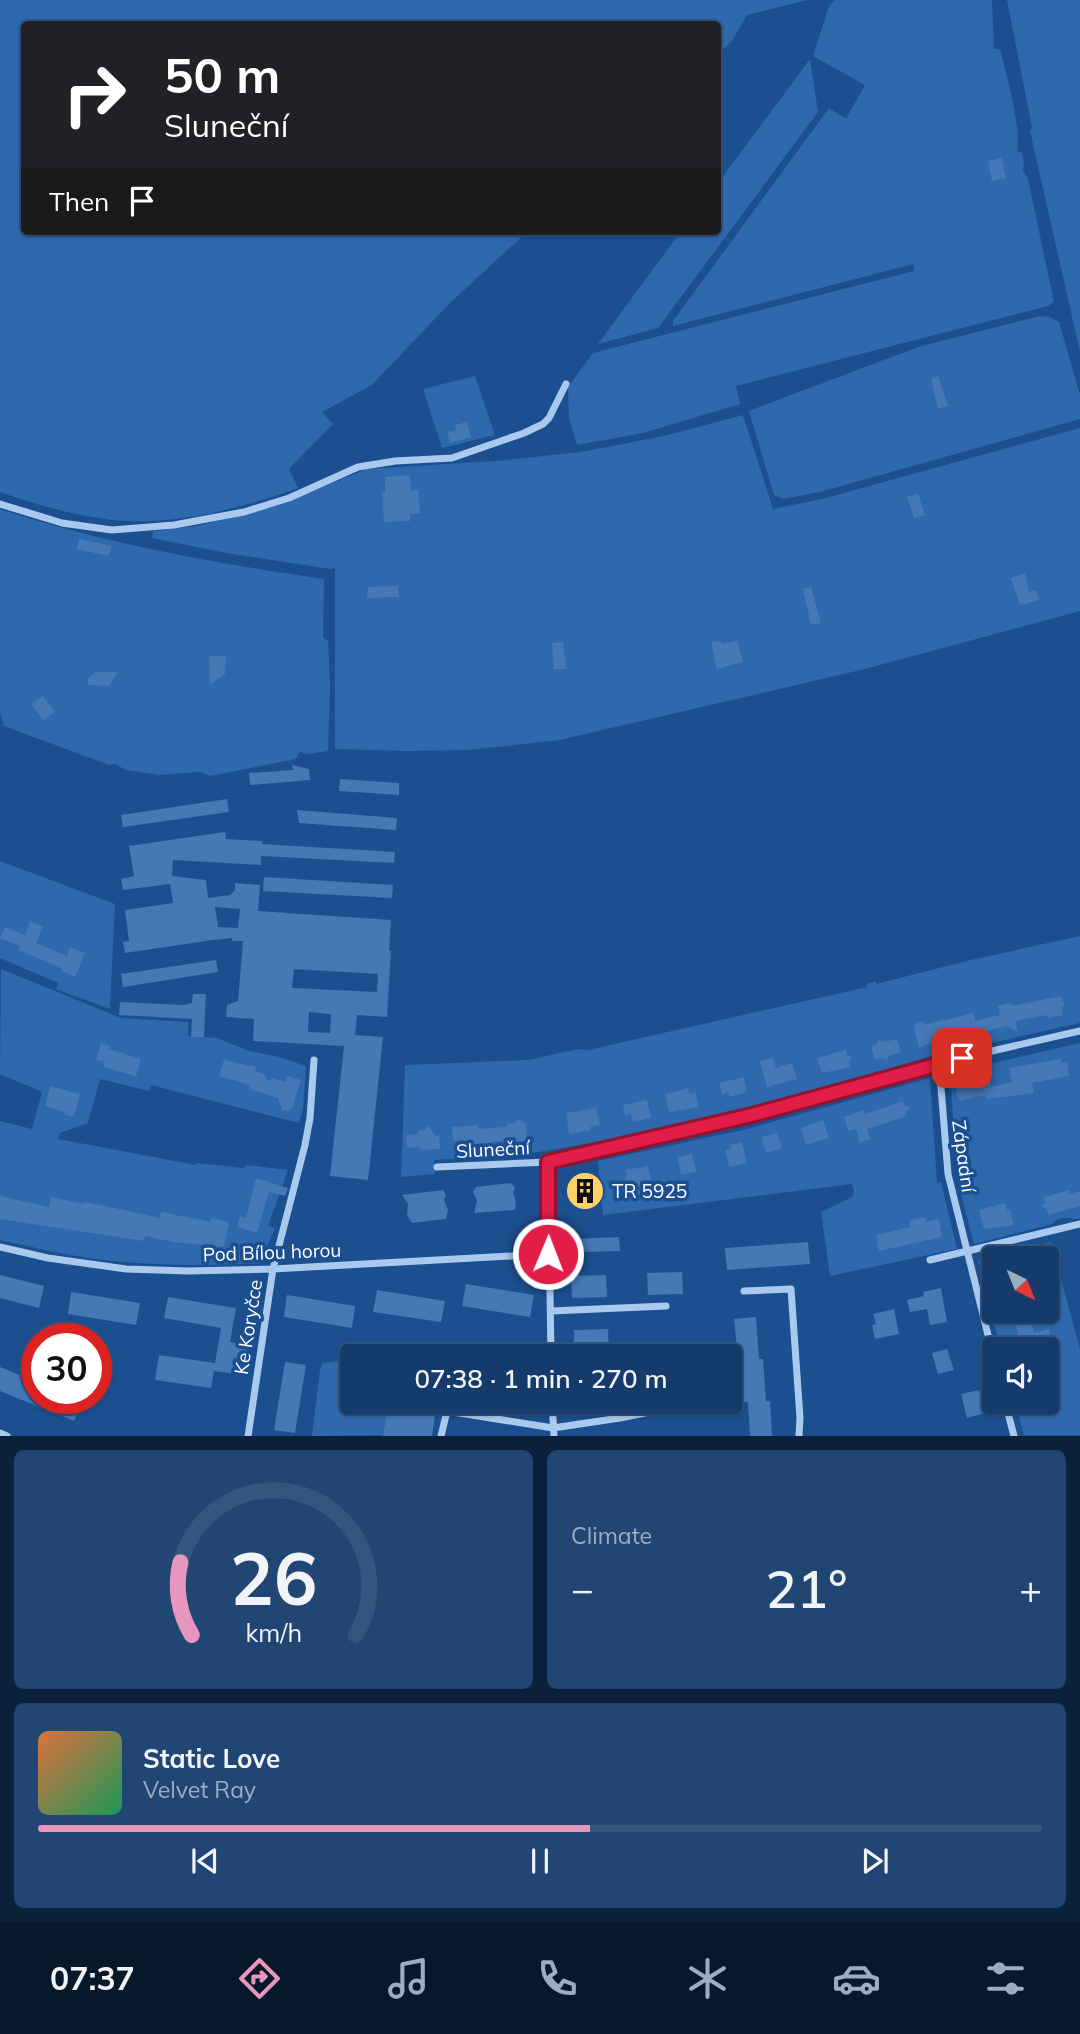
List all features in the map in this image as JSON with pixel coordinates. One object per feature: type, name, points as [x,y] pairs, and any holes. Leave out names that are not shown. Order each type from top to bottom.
[{"type":"street","points":[[0,504],[62,523],[112,530],[174,525],[244,512],[289,498],[358,467],[395,461],[452,458],[523,433],[543,424],[549,418],[566,384]]},
{"type":"street","name":"Sluneční","points":[[437,1167],[548,1162],[752,1115],[939,1063],[1080,1031]]},
{"type":"street","name":"Ke Koryčce","points":[[248,1436],[273,1269],[310,1118],[314,1060]]},
{"type":"street","name":"Západní","points":[[939,1063],[948,1174],[988,1337]]},
{"type":"street","points":[[548,1162],[551,1344]]},
{"type":"street","points":[[930,1261],[1080,1224]]},
{"type":"street","name":"Pod Bílou horou","points":[[0,1247],[48,1258],[126,1269],[188,1271],[548,1254]]},
{"type":"street","points":[[744,1291],[791,1289],[799,1436]]},
{"type":"street","points":[[551,1311],[666,1306]]},
{"type":"street","points":[[441,1436],[447,1411],[554,1432],[640,1414]]},
{"type":"street","points":[[553,1414],[554,1432]]},
{"type":"street","points":[[1008,1414],[1014,1436]]},
{"type":"street","points":[[0,1433],[7,1436]]},
{"type":"shaded area","points":[[0,0],[807,0],[747,15],[732,41],[721,51],[721,21],[21,21],[21,235],[524,235],[450,303],[372,385],[322,412],[333,424],[289,469],[298,488],[225,510],[148,521],[86,516],[0,492]]},
{"type":"shaded area","points":[[835,0],[992,0],[994,49],[1000,49],[1009,86],[1017,129],[1017,151],[1022,153],[1023,170],[1028,179],[1054,302],[1048,306],[736,386],[740,404],[643,433],[577,445],[569,419],[568,387],[593,353],[914,271],[914,264],[673,326],[673,321],[829,108],[846,119],[865,85],[813,56],[829,6]]},
{"type":"shaded area","points":[[1007,0],[1080,0],[1080,352],[1030,131],[1032,127]]},
{"type":"shaded area","points":[[810,59],[818,112],[658,328],[598,344],[678,235],[721,235],[721,179]]},
{"type":"shaded area","points":[[1040,316],[1059,322],[1080,395],[1080,419],[820,492],[782,499],[774,495],[749,411],[918,347]]},
{"type":"shaded area","points":[[475,376],[495,435],[442,448],[423,389]]},
{"type":"shaded area","points":[[743,415],[773,509],[822,499],[1080,428],[1080,611],[865,669],[560,740],[468,750],[335,749],[335,568],[226,553],[152,538],[153,531],[197,526],[276,506],[367,469],[495,461],[581,452],[664,436]]},
{"type":"shaded area","points":[[0,509],[160,551],[324,579],[323,637],[328,641],[330,686],[328,751],[308,754],[300,752],[296,759],[210,776],[200,772],[160,775],[126,770],[115,764],[109,765],[4,726],[0,712]]},
{"type":"shaded area","points":[[0,861],[115,904],[110,1009],[56,989],[58,983],[0,958]]},
{"type":"shaded area","points":[[1080,936],[1080,1023],[955,1051],[954,1049],[804,1092],[653,1130],[537,1152],[434,1160],[435,1174],[401,1177],[405,1065],[529,1060],[578,1049],[588,1050],[867,987],[867,984],[875,981],[876,984]]},
{"type":"shaded area","points":[[1,969],[121,1018],[188,1022],[188,1036],[217,1038],[249,1051],[306,1066],[303,1109],[299,1123],[151,1085],[149,1091],[100,1079],[88,1123],[60,1133],[58,1139],[196,1165],[244,1168],[245,1165],[288,1170],[268,1226],[275,1228],[260,1263],[137,1263],[72,1255],[0,1240],[0,1121],[32,1129],[42,1092],[0,1074]]},
{"type":"shaded area","points":[[1080,1043],[1080,1219],[1062,1218],[1052,1224],[974,1244],[957,1178],[950,1073]]},
{"type":"shaded area","points":[[930,1078],[937,1183],[941,1182],[957,1249],[830,1276],[821,1212],[852,1197],[852,1184],[603,1215],[598,1161],[747,1129]]},
{"type":"shaded area","points":[[1051,1242],[1052,1246],[1035,1246]]},
{"type":"shaded area","points":[[982,1259],[982,1275],[978,1260]]},
{"type":"shaded area","points":[[1059,1272],[1080,1349],[1080,1435],[1024,1435],[1018,1414],[1059,1414],[1059,1337],[998,1337],[994,1323],[1059,1323]]},
{"type":"shaded area","points":[[340,1361],[340,1414],[386,1414],[383,1435],[312,1436],[323,1363]]},
{"type":"building","points":[[1002,158],[1006,178],[992,181],[988,161]]},
{"type":"building","points":[[938,376],[948,406],[938,409],[931,379]]},
{"type":"building","points":[[467,422],[471,437],[450,443],[447,432],[456,430],[455,425]]},
{"type":"building","points":[[410,475],[411,491],[418,490],[420,513],[410,514],[410,521],[384,522],[382,492],[385,492],[385,477]]},
{"type":"building","points":[[918,493],[925,515],[914,518],[907,497]]},
{"type":"building","points":[[79,539],[112,546],[108,556],[77,549]]},
{"type":"building","points":[[1025,573],[1029,592],[1036,590],[1039,600],[1020,605],[1011,578]]},
{"type":"building","points":[[398,586],[399,597],[367,598],[368,587]]},
{"type":"building","points":[[811,587],[821,623],[811,625],[803,589]]},
{"type":"building","points":[[721,641],[722,644],[737,641],[743,662],[717,669],[711,642]]},
{"type":"building","points":[[563,642],[566,669],[554,669],[552,643]]},
{"type":"building","points":[[209,656],[226,656],[225,674],[210,685]]},
{"type":"building","points":[[96,672],[118,672],[109,686],[88,685],[88,678]]},
{"type":"building","points":[[43,696],[55,712],[43,720],[31,704]]},
{"type":"building","points":[[292,765],[309,769],[310,780],[250,785],[249,773],[293,770]]},
{"type":"building","points":[[340,779],[399,783],[399,795],[339,791]]},
{"type":"building","points":[[227,799],[229,812],[123,827],[121,815]]},
{"type":"building","points":[[297,810],[397,818],[396,830],[299,823]]},
{"type":"building","points":[[225,832],[226,839],[262,841],[262,844],[395,852],[394,863],[261,856],[261,865],[173,860],[172,876],[206,880],[208,898],[230,895],[235,890],[235,883],[260,885],[258,911],[391,920],[387,1017],[357,1015],[355,1035],[383,1037],[368,1180],[330,1176],[344,1046],[253,1041],[254,1019],[226,1017],[227,1005],[238,1001],[243,941],[232,941],[232,938],[125,953],[123,942],[129,941],[125,910],[173,903],[170,884],[123,890],[121,879],[134,876],[129,846]],"holes":[[[215,907],[240,909],[238,928],[218,927]],[[294,969],[378,974],[377,992],[292,988]],[[309,1012],[331,1014],[330,1033],[308,1032]]]},
{"type":"building","points":[[264,877],[393,885],[392,898],[263,891]]},
{"type":"building","points":[[30,921],[43,927],[36,943],[67,956],[70,947],[85,953],[75,977],[18,950],[20,946],[0,938],[5,927],[25,935]]},
{"type":"building","points":[[216,960],[218,972],[123,987],[121,974]]},
{"type":"building","points":[[193,994],[206,994],[204,1037],[191,1037],[192,1019],[119,1015],[120,1002],[184,1005],[192,1003]]},
{"type":"building","points":[[1061,996],[1065,1006],[1061,1007],[1063,1015],[1015,1021],[1018,1032],[1007,1026],[959,1035],[958,1030],[931,1037],[932,1043],[919,1047],[914,1028],[922,1021],[927,1024],[974,1013],[975,1021],[1000,1015],[998,1006],[1011,1003],[1012,1006]]},
{"type":"building","points":[[897,1039],[901,1052],[889,1056],[887,1060],[875,1060],[871,1046],[876,1045],[879,1040],[884,1042]]},
{"type":"building","points":[[101,1043],[110,1046],[109,1049],[141,1059],[136,1076],[103,1067],[105,1062],[96,1060]]},
{"type":"building","points":[[846,1050],[847,1055],[852,1057],[849,1062],[851,1067],[822,1073],[817,1058]]},
{"type":"building","points":[[773,1058],[776,1068],[792,1063],[797,1079],[767,1087],[760,1061]]},
{"type":"building","points":[[1061,1059],[1062,1063],[1067,1062],[1069,1076],[1032,1083],[1034,1093],[986,1099],[985,1095],[960,1101],[956,1094],[957,1085],[969,1080],[981,1077],[983,1081],[990,1080],[991,1087],[1012,1082],[1009,1068]]},
{"type":"building","points":[[224,1060],[256,1067],[255,1071],[264,1074],[268,1081],[273,1078],[285,1082],[287,1076],[301,1080],[292,1108],[282,1110],[278,1098],[249,1089],[250,1085],[219,1076]]},
{"type":"building","points":[[744,1077],[747,1092],[729,1097],[728,1092],[722,1094],[719,1083]]},
{"type":"building","points":[[50,1086],[80,1094],[74,1117],[45,1106]]},
{"type":"building","points":[[688,1088],[689,1094],[696,1093],[699,1107],[669,1112],[665,1094]]},
{"type":"building","points":[[647,1100],[651,1118],[633,1122],[631,1114],[625,1115],[623,1105]]},
{"type":"building","points":[[903,1101],[904,1105],[910,1107],[906,1112],[907,1116],[867,1129],[870,1139],[860,1143],[856,1129],[848,1131],[844,1117],[864,1110],[865,1114]]},
{"type":"building","points":[[596,1108],[600,1125],[569,1134],[566,1113]]},
{"type":"building","points":[[519,1119],[526,1124],[527,1141],[508,1143],[508,1140],[463,1146],[462,1140],[453,1141],[452,1127],[507,1127],[507,1124],[515,1123]]},
{"type":"building","points":[[823,1120],[829,1138],[806,1145],[801,1128]]},
{"type":"building","points":[[427,1124],[436,1136],[439,1135],[440,1149],[407,1148],[406,1135],[418,1134],[418,1131],[425,1130]]},
{"type":"building","points":[[777,1133],[782,1148],[766,1153],[762,1137]]},
{"type":"building","points":[[742,1142],[747,1163],[729,1167],[725,1150],[731,1149],[730,1145]]},
{"type":"building","points":[[692,1154],[696,1172],[681,1175],[677,1157]]},
{"type":"building","points":[[648,1166],[652,1183],[630,1188],[629,1183],[624,1180],[627,1176],[626,1170]]},
{"type":"building","points":[[256,1178],[288,1188],[285,1196],[269,1192],[257,1233],[237,1227],[240,1216],[246,1218]]},
{"type":"building","points":[[511,1183],[515,1188],[515,1210],[474,1213],[477,1201],[473,1192],[476,1187]]},
{"type":"building","points":[[443,1190],[448,1210],[446,1219],[412,1223],[407,1215],[408,1204],[402,1195]]},
{"type":"building","points":[[1069,1190],[1070,1194],[1080,1191],[1080,1206],[1048,1215],[1047,1209],[1042,1206],[1044,1197]]},
{"type":"building","points":[[0,1196],[49,1207],[51,1197],[160,1218],[161,1212],[211,1222],[211,1218],[229,1222],[224,1247],[145,1236],[144,1241],[0,1219]]},
{"type":"building","points":[[1005,1203],[1007,1210],[1010,1209],[1014,1225],[984,1229],[979,1210]]},
{"type":"building","points":[[925,1217],[926,1222],[939,1219],[942,1237],[879,1251],[876,1235],[910,1227],[909,1220]]},
{"type":"building","points":[[619,1237],[620,1251],[582,1252],[575,1247],[575,1239]]},
{"type":"building","points":[[808,1242],[810,1264],[727,1270],[725,1248]]},
{"type":"building","points":[[682,1272],[683,1294],[648,1295],[647,1273]]},
{"type":"building","points":[[0,1275],[44,1286],[39,1308],[0,1298]]},
{"type":"building","points":[[606,1275],[607,1297],[572,1298],[571,1276]]},
{"type":"building","points":[[466,1284],[534,1295],[530,1317],[462,1306]]},
{"type":"building","points":[[941,1288],[947,1322],[930,1325],[927,1309],[910,1312],[907,1300],[924,1296],[923,1292]]},
{"type":"building","points":[[377,1290],[445,1301],[441,1322],[373,1312]]},
{"type":"building","points":[[71,1292],[140,1303],[136,1325],[68,1314]]},
{"type":"building","points":[[287,1295],[355,1306],[352,1328],[284,1317]]},
{"type":"building","points":[[168,1297],[236,1308],[230,1342],[248,1345],[243,1375],[214,1371],[211,1388],[155,1380],[159,1355],[215,1363],[214,1369],[221,1328],[164,1318]]},
{"type":"building","points":[[894,1309],[899,1334],[875,1339],[872,1325],[876,1324],[873,1314]]},
{"type":"building","points":[[756,1317],[766,1401],[770,1401],[772,1436],[750,1436],[748,1402],[744,1402],[742,1344],[736,1344],[734,1319]]},
{"type":"building","points":[[1015,1323],[1031,1323],[1034,1333],[1049,1329],[1051,1337],[1019,1337]]},
{"type":"building","points":[[608,1329],[609,1344],[574,1344],[574,1330]]},
{"type":"building","points":[[947,1349],[954,1370],[938,1374],[932,1353]]},
{"type":"building","points":[[285,1362],[306,1365],[295,1433],[274,1430]]},
{"type":"building","points":[[0,1367],[21,1376],[21,1400],[0,1391]]},
{"type":"building","points":[[979,1390],[982,1414],[967,1418],[961,1394]]},
{"type":"building","points":[[57,1414],[77,1414],[74,1421]]},
{"type":"building","points":[[386,1414],[435,1415],[432,1436],[383,1436]]},
{"type":"place","name":"TR 5925","points":[[585,1191]]},
{"type":"route","points":[[548,1254],[548,1162],[752,1115],[962,1058]]}]
